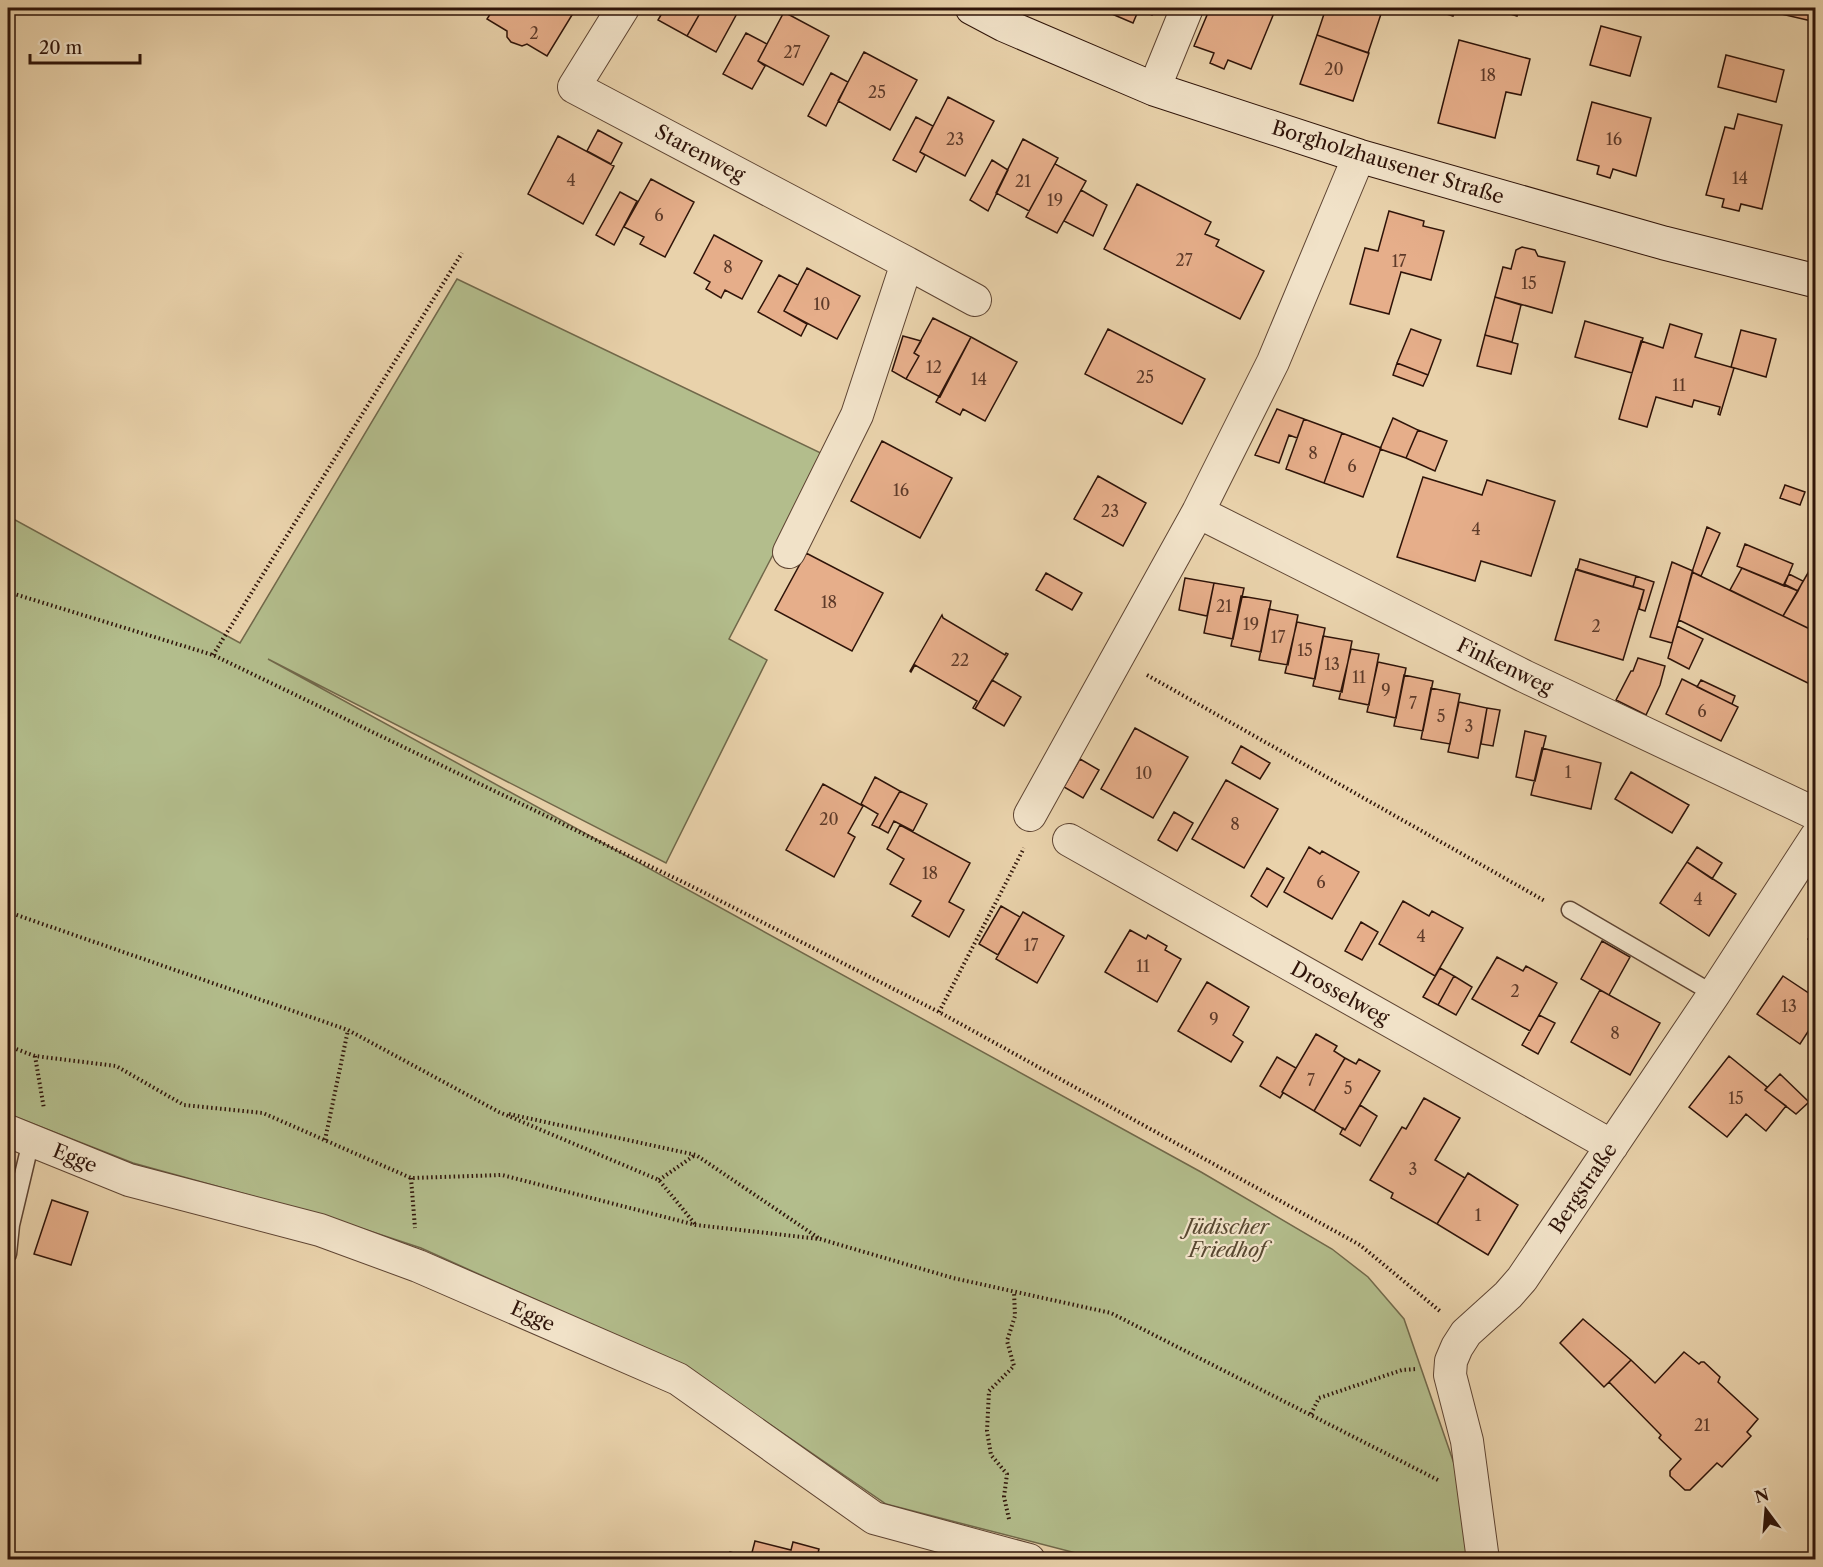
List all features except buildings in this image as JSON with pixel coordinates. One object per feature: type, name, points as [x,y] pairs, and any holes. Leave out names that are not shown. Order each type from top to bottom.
[{"type":"main road","name":"Borgholzhausener Straße","points":[[972,8],[1004,25],[1154,89],[1359,156],[1664,243],[1815,281]]},
{"type":"street","name":"Starenweg","points":[[623,8],[574,87],[975,300]]},
{"type":"street","points":[[1154,89],[1187,8]]},
{"type":"street","points":[[1029,828],[1116,658],[1198,512],[1274,362],[1359,156]]},
{"type":"street","points":[[789,552],[857,415],[907,263]]},
{"type":"street","name":"Finkenweg","points":[[1198,512],[1524,676],[1815,814]]},
{"type":"street","name":"Bergstraße","points":[[1451,1361],[1456,1347],[1466,1333],[1522,1279],[1714,994],[1815,837]]},
{"type":"street","name":"Drosselweg","points":[[1068,840],[1612,1146]]},
{"type":"street","name":"Egge","points":[[30,1140],[129,1180],[321,1230],[418,1266],[678,1379],[874,1518],[1015,1556]]},
{"type":"street","points":[[1451,1361],[1450,1376],[1467,1442],[1483,1560]]},
{"type":"lane","points":[[1570,910],[1714,994]]},
{"type":"lane","points":[[8,1254],[11,1225],[30,1140]]},
{"type":"path","points":[[213,655],[462,253]]},
{"type":"path","points":[[8,592],[213,655],[689,885],[939,1012],[1360,1245],[1466,1333]]},
{"type":"path","points":[[1116,658],[1557,908],[1570,910]]},
{"type":"path","points":[[939,1012],[1029,828]]},
{"type":"path","points":[[8,912],[348,1030],[499,1112],[659,1180],[696,1225]]},
{"type":"path","points":[[325,1140],[348,1030]]},
{"type":"path","points":[[8,1046],[35,1056],[116,1066],[184,1105],[263,1113],[411,1178],[502,1175],[696,1225],[820,1239],[953,1278],[1111,1313],[1474,1498]]},
{"type":"path","points":[[30,1140],[40,1092],[35,1056]]},
{"type":"path","points":[[499,1112],[696,1155],[820,1239]]},
{"type":"path","points":[[659,1180],[696,1155]]},
{"type":"path","points":[[411,1178],[418,1266]]},
{"type":"path","points":[[1014,1292],[1015,1316],[1006,1341],[1014,1366],[989,1391],[987,1431],[991,1455],[1007,1474],[1004,1497],[1015,1556]]},
{"type":"path","points":[[1311,1414],[1319,1398],[1402,1370],[1451,1361]]},
{"type":"green space","name":"Jüdischer Friedhof","points":[[457,279],[825,455],[729,639],[767,660],[666,863],[268,659],[1201,1172],[1332,1249],[1368,1277],[1404,1319],[1459,1478],[1470,1559],[1099,1559],[886,1504],[689,1369],[421,1248],[321,1215],[133,1163],[8,1114],[8,516],[240,643]]}]
